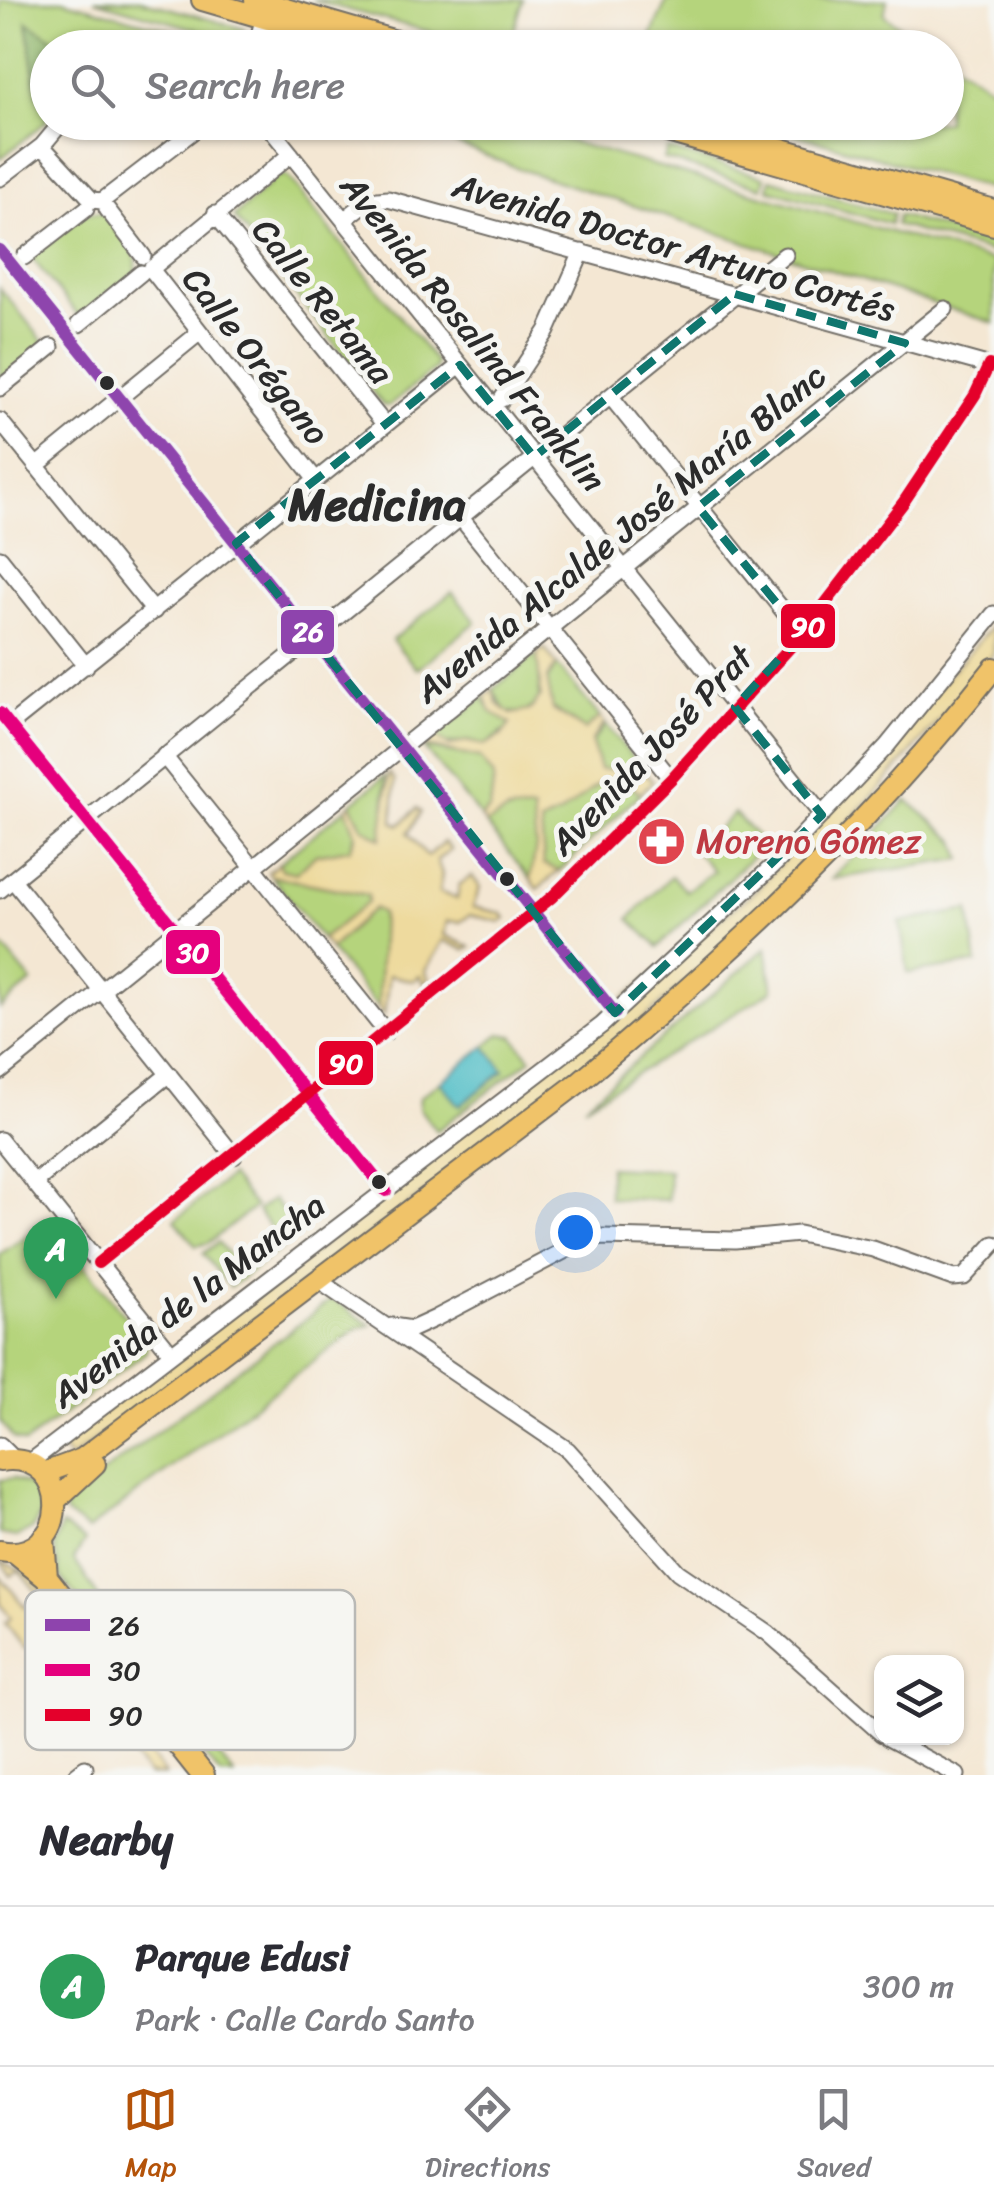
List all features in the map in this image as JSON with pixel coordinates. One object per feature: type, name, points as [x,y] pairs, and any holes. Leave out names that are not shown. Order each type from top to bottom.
[{"type":"highway","points":[[42,1539],[46,1577]]},
{"type":"highway","points":[[8,1552],[46,1577],[56,1590]]},
{"type":"highway","points":[[183,1750],[203,1775]]},
{"type":"main road","points":[[202,0],[260,9],[346,30]]},
{"type":"main road","points":[[260,9],[318,30]]},
{"type":"main road","points":[[695,140],[994,225]]},
{"type":"main road","points":[[751,140],[994,210]]},
{"type":"main road","name":"Avenida de la Mancha","points":[[18,1461],[76,1464],[563,1094],[653,1021],[826,856],[994,668]]},
{"type":"main road","points":[[56,1500],[90,1468],[580,1098],[669,1022],[848,852],[994,686]]},
{"type":"main road","points":[[8,1552],[42,1539],[56,1514],[56,1500],[18,1461]]},
{"type":"street","points":[[0,178],[47,140]]},
{"type":"street","points":[[24,257],[89,205],[111,199],[183,140]]},
{"type":"street","name":"Avenida Rosalind Franklin","points":[[280,140],[822,815]]},
{"type":"street","points":[[42,146],[89,205]]},
{"type":"street","points":[[79,324],[145,266],[290,154]]},
{"type":"street","name":"Avenida Doctor Arturo Cortés","points":[[344,220],[368,200],[388,199],[992,366]]},
{"type":"street","name":"Calle Orégano","points":[[107,209],[145,266],[316,480]]},
{"type":"street","name":"Calle Retama","points":[[216,214],[384,426]]},
{"type":"street","points":[[0,250],[614,1013]]},
{"type":"street","points":[[502,400],[518,382],[554,319],[582,252]]},
{"type":"street","points":[[234,1156],[102,991],[6,885],[785,255]]},
{"type":"street","name":"Avenida Alcalde José María Blanc","points":[[0,1072],[945,309]]},
{"type":"street","points":[[36,466],[199,333]]},
{"type":"street","points":[[0,388],[51,347]]},
{"type":"street","points":[[386,1191],[5,719],[86,666],[460,365]]},
{"type":"street","name":"Avenida José Prat","points":[[98,1263],[532,913],[671,779],[802,634],[903,503],[992,366]]},
{"type":"street","points":[[611,396],[802,634]]},
{"type":"street","points":[[0,421],[154,611]]},
{"type":"street","points":[[461,518],[671,779]]},
{"type":"street","points":[[0,558],[86,666]]},
{"type":"street","name":"Avenida de la Mancha","points":[[18,1461],[171,1353],[614,1013],[704,934],[822,815],[887,746],[994,614]]},
{"type":"street","points":[[164,756],[386,1032]]},
{"type":"street","points":[[34,1183],[169,1074]]},
{"type":"street","points":[[0,1140],[171,1353]]},
{"type":"street","points":[[386,1326],[412,1328],[592,1238],[736,1240],[799,1234],[873,1249],[954,1278],[964,1277],[994,1244]]},
{"type":"street","points":[[328,1286],[568,1450],[678,1572],[768,1633],[874,1727]]},
{"type":"street","points":[[901,1745],[957,1775]]},
{"type":"highlighted area","points":[[735,294],[905,343],[698,507],[802,634],[735,707],[822,815],[615,1013],[236,543],[460,365],[534,457]]},
{"type":"green space","points":[[0,0],[62,0],[171,30],[30,30],[30,135],[0,159]]},
{"type":"green space","points":[[94,0],[140,0],[244,29],[199,30]]},
{"type":"green space","points":[[312,0],[523,0],[514,30],[423,30]]},
{"type":"green space","points":[[667,0],[887,0],[884,15],[906,30],[654,30]]},
{"type":"green space","points":[[964,70],[994,89],[994,190],[815,140],[964,140]]},
{"type":"green space","points":[[446,140],[564,140],[994,261],[994,323],[523,170]]},
{"type":"green space","points":[[667,149],[765,177],[762,188],[664,159]]},
{"type":"green space","points":[[279,175],[287,176],[436,362],[435,369],[389,406],[383,405],[234,217]]},
{"type":"green space","points":[[770,179],[893,214],[890,224],[768,189]]},
{"type":"green space","points":[[84,213],[105,213],[129,241],[136,265],[135,274],[80,318],[31,257]]},
{"type":"green space","points":[[898,215],[994,243],[994,253],[896,225]]},
{"type":"green space","points":[[0,288],[47,346],[0,383]]},
{"type":"green space","points":[[452,592],[476,622],[417,669],[392,640]]},
{"type":"green space","points":[[537,654],[541,666],[539,700],[525,713],[506,712],[493,689]]},
{"type":"green space","points":[[557,665],[600,717],[585,730],[552,708],[547,680]]},
{"type":"green space","points":[[485,696],[486,704],[511,726],[484,746],[470,741],[442,745],[435,736]]},
{"type":"green space","points":[[606,725],[644,771],[600,769],[592,742]]},
{"type":"green space","points":[[424,748],[480,758],[494,775],[490,809],[481,817]]},
{"type":"green space","points":[[385,776],[385,836],[381,839],[363,828],[351,804]]},
{"type":"green space","points":[[605,778],[624,781],[641,793],[559,871],[544,865],[541,823],[560,814]]},
{"type":"green space","points":[[907,800],[956,841],[962,859],[832,879]]},
{"type":"green space","points":[[346,808],[356,831],[350,849],[316,855],[296,873],[282,870],[279,863]]},
{"type":"green space","points":[[533,810],[536,854],[530,879],[486,824],[503,813]]},
{"type":"green space","points":[[734,813],[765,844],[658,947],[629,919],[671,876],[686,891],[714,871],[696,852]]},
{"type":"green space","points":[[271,876],[368,895],[369,902],[322,939]]},
{"type":"green space","points":[[374,908],[382,913],[378,1008],[330,949]]},
{"type":"green space","points":[[969,910],[977,963],[908,973],[900,922]]},
{"type":"green space","points":[[4,948],[32,982],[0,1008],[0,951]]},
{"type":"green space","points":[[766,948],[773,990],[584,1106]]},
{"type":"green space","points":[[500,1034],[513,1036],[531,1059],[436,1131],[419,1108],[420,1097],[440,1082],[460,1106],[504,1071],[485,1046]]},
{"type":"green space","points":[[609,1167],[669,1170],[668,1200],[609,1198]]},
{"type":"green space","points":[[230,1176],[255,1207],[208,1243],[196,1246],[175,1220]]},
{"type":"green space","points":[[273,1199],[301,1233],[230,1287],[203,1254],[218,1242],[242,1270],[280,1239],[257,1211]]},
{"type":"green space","points":[[49,1221],[147,1344],[146,1352],[25,1443],[14,1439],[0,1421],[0,1254]]},
{"type":"green space","points":[[332,1299],[371,1325],[358,1328],[88,1530],[65,1513],[66,1501]]},
{"type":"green space","points":[[13,1478],[35,1488],[41,1514],[32,1529],[16,1537],[0,1534],[0,1480]]},
{"type":"green space","points":[[62,1525],[85,1541],[74,1559],[93,1590],[71,1590],[60,1576],[54,1546]]},
{"type":"green space","points":[[200,1750],[215,1750],[234,1775],[220,1775]]},
{"type":"sand","points":[[994,624],[994,653],[903,761],[757,916],[652,1012],[468,1160],[70,1459],[59,1444],[305,1259],[759,887]]},
{"type":"sand","points":[[544,648],[557,665],[547,678],[553,710],[585,730],[600,717],[605,723],[591,741],[600,769],[644,771],[653,781],[641,793],[624,781],[605,779],[560,814],[541,823],[544,864],[559,871],[538,889],[530,879],[536,847],[533,810],[508,811],[486,824],[481,817],[490,809],[494,776],[480,758],[423,746],[435,736],[450,746],[465,741],[484,745],[501,736],[510,724],[490,711],[485,696],[493,689],[497,703],[511,714],[530,710],[541,696],[537,654]]},
{"type":"sand","points":[[389,773],[395,780],[393,822],[400,825],[417,808],[421,812],[408,833],[427,856],[444,842],[451,850],[437,860],[442,874],[439,892],[457,899],[459,885],[472,876],[480,887],[473,907],[501,913],[506,918],[501,922],[470,915],[460,922],[447,921],[444,935],[470,947],[465,950],[443,940],[425,971],[429,979],[424,983],[420,976],[413,981],[389,975],[384,1015],[378,1008],[382,913],[374,908],[330,949],[322,939],[368,902],[368,895],[271,876],[268,872],[279,863],[282,870],[296,873],[316,855],[350,849],[356,836],[346,808],[351,804],[362,827],[381,839]]},
{"type":"sand","points":[[0,1560],[30,1574],[43,1590],[35,1590],[19,1570],[11,1576]]},
{"type":"sand","points":[[0,1576],[25,1607],[24,1648],[5,1623],[11,1618],[0,1603]]},
{"type":"sand","points":[[128,1750],[147,1750],[165,1775],[148,1775]]},
{"type":"sand","points":[[164,1750],[171,1750],[191,1775],[184,1775]]},
{"type":"water","points":[[485,1046],[504,1070],[460,1106],[440,1082]]},
{"type":"transit line","name":"26","points":[[0,250],[615,1013]]},
{"type":"transit line","name":"90","points":[[98,1263],[552,897],[671,779],[802,634],[903,503],[975,395],[989,365]]},
{"type":"transit line","name":"30","points":[[0,713],[386,1191]]},
{"type":"place","name":"Moreno Gómez","points":[[661,841]]},
{"type":"place","name":"Parque Edusi","points":[[56,1299]]},
{"type":"district","name":"Medicina","points":[[377,504]]}]
